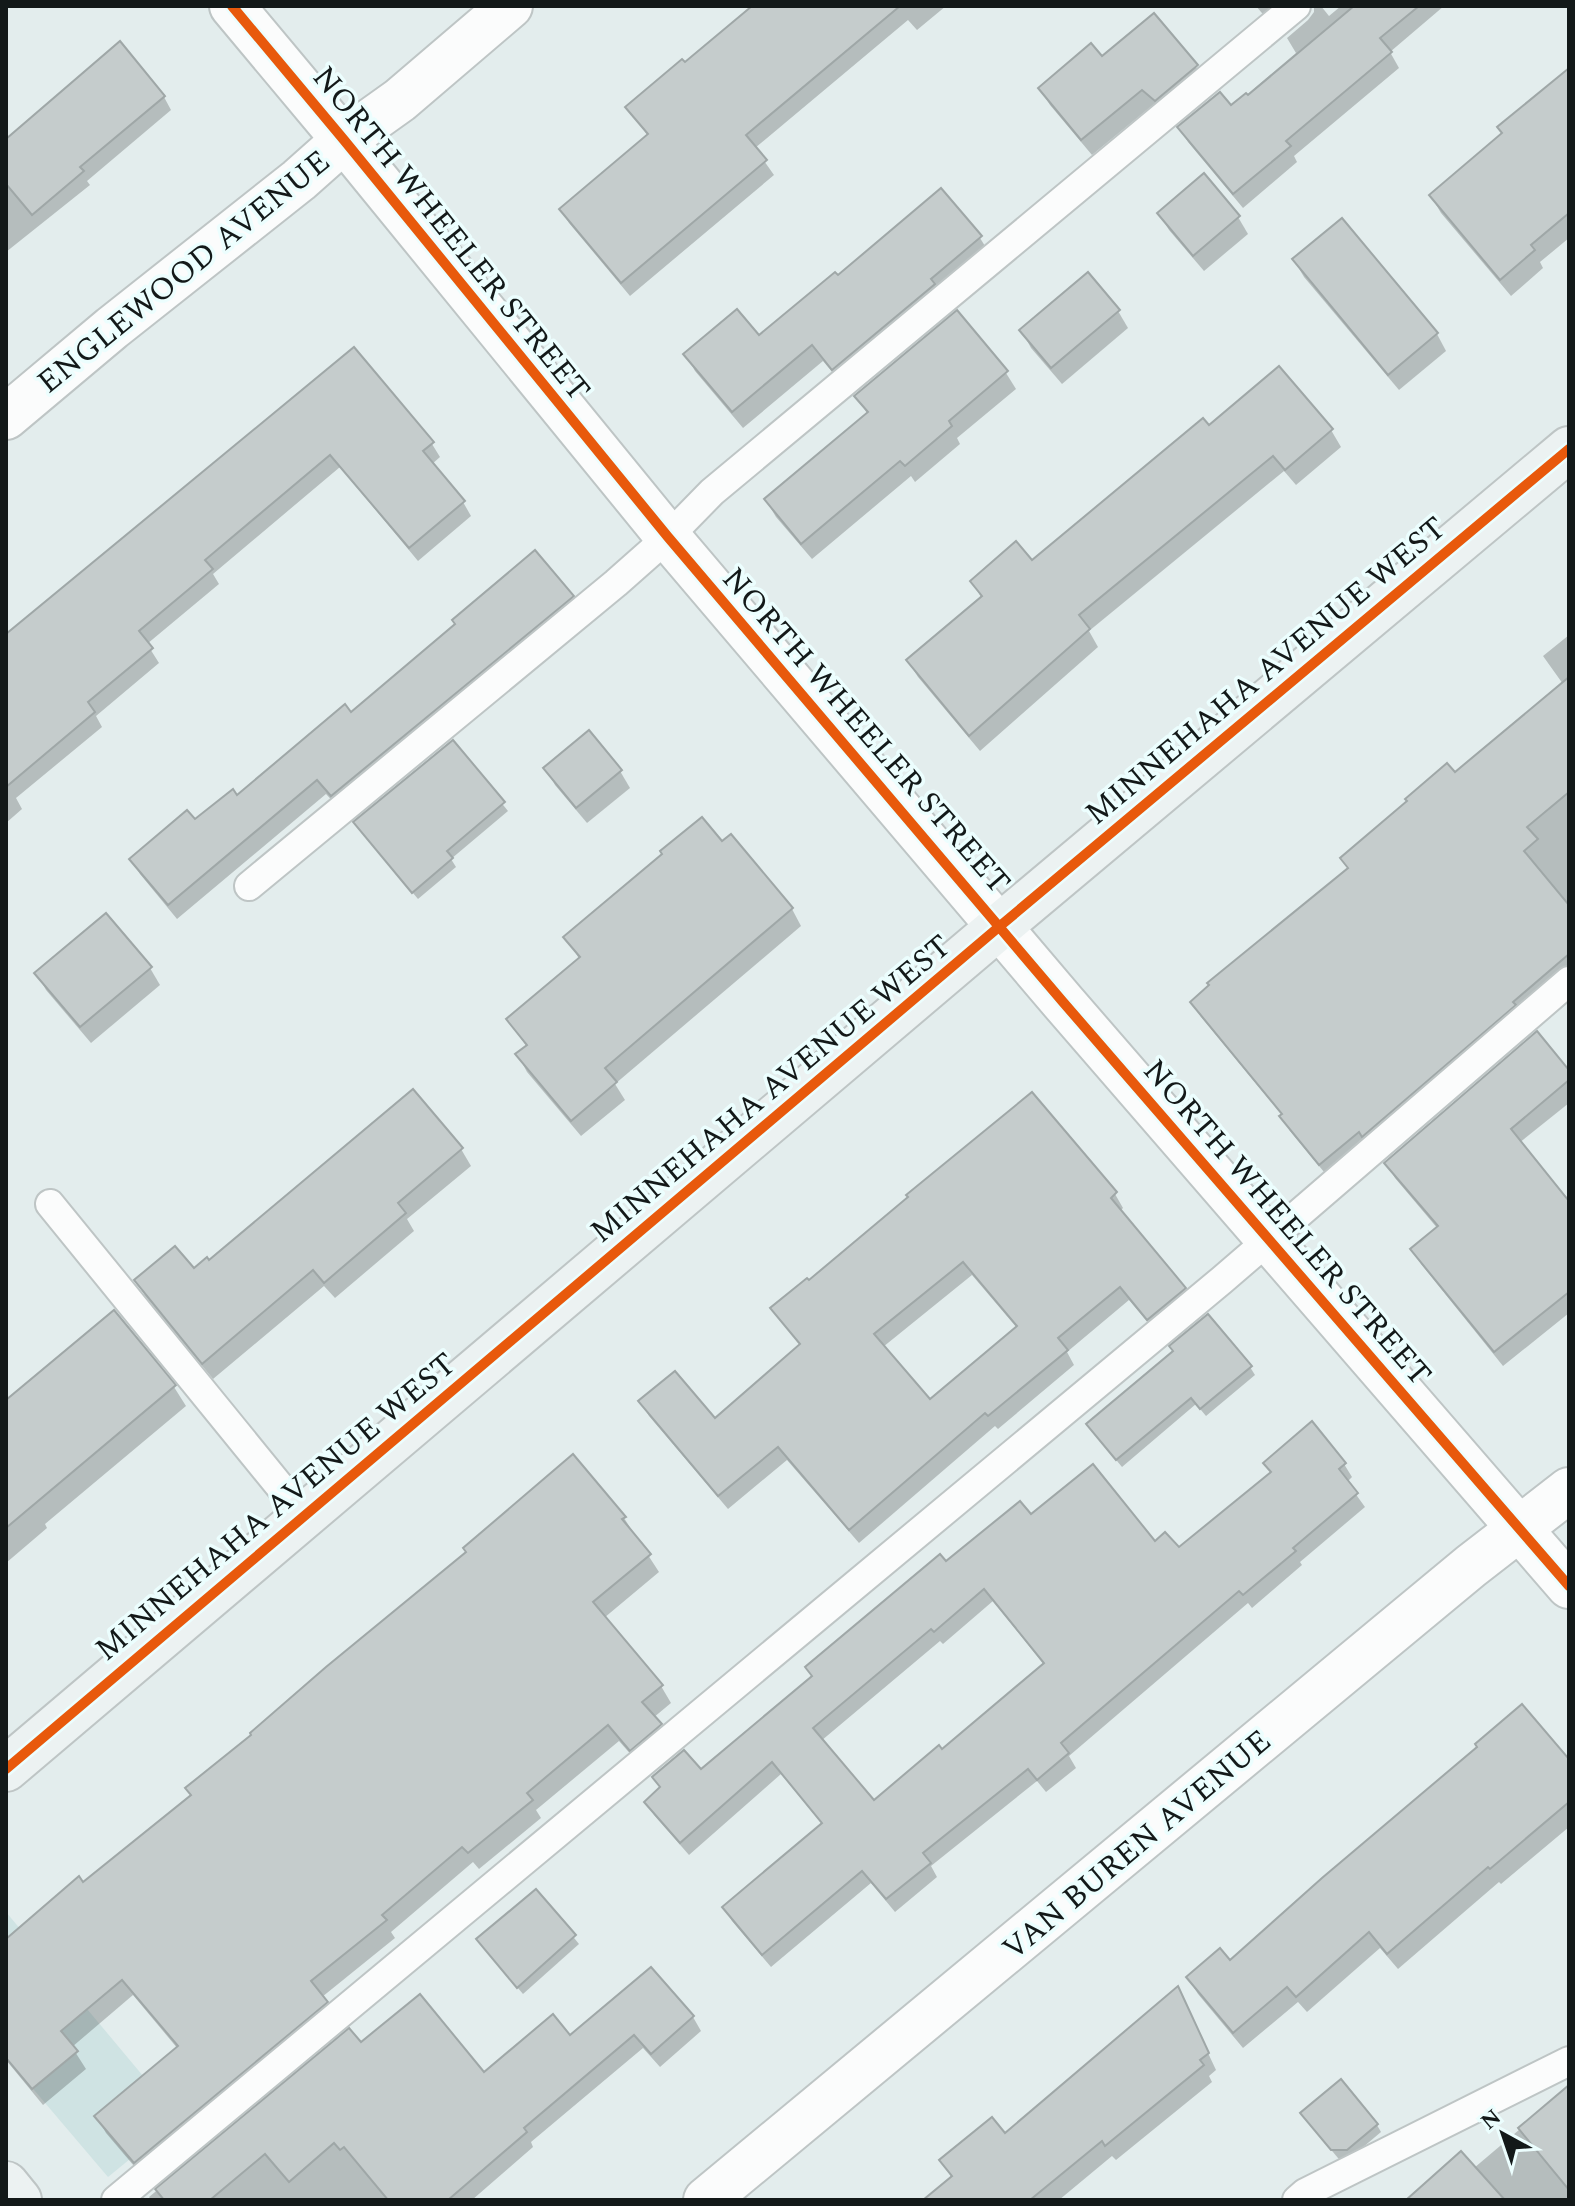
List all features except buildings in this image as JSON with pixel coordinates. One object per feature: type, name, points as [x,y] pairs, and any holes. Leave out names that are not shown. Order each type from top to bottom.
[{"type":"street","name":"NORTH WHEELER STREET","points":[[232,6],[668,537],[1569,1586]]},
{"type":"street","name":"ENGLEWOOD AVENUE","points":[[6,417],[112,328],[299,180],[344,140],[400,100],[510,6]]},
{"type":"street","name":"MINNEHAHA AVENUE WEST","points":[[6,1769],[1000,926],[1569,449]]},
{"type":"street","name":"VAN BUREN AVENUE","points":[[706,2200],[1447,1586],[1569,1490]]},
{"type":"street","points":[[6,2184],[19,2200]]},
{"type":"lane","points":[[249,886],[616,583],[724,482],[1296,6]]},
{"type":"lane","points":[[116,2200],[1270,1238],[1569,981]]},
{"type":"lane","points":[[50,1204],[304,1516]]},
{"type":"lane","points":[[1297,2200],[1305,2193],[1569,2061]]},
{"type":"shaded area","points":[[6,1912],[179,2119],[108,2177],[6,2057]]},
{"type":"cycle path","points":[[232,6],[668,537],[1063,1002],[1569,1586]]},
{"type":"cycle path","points":[[6,1769],[1000,926],[1569,449]]}]
